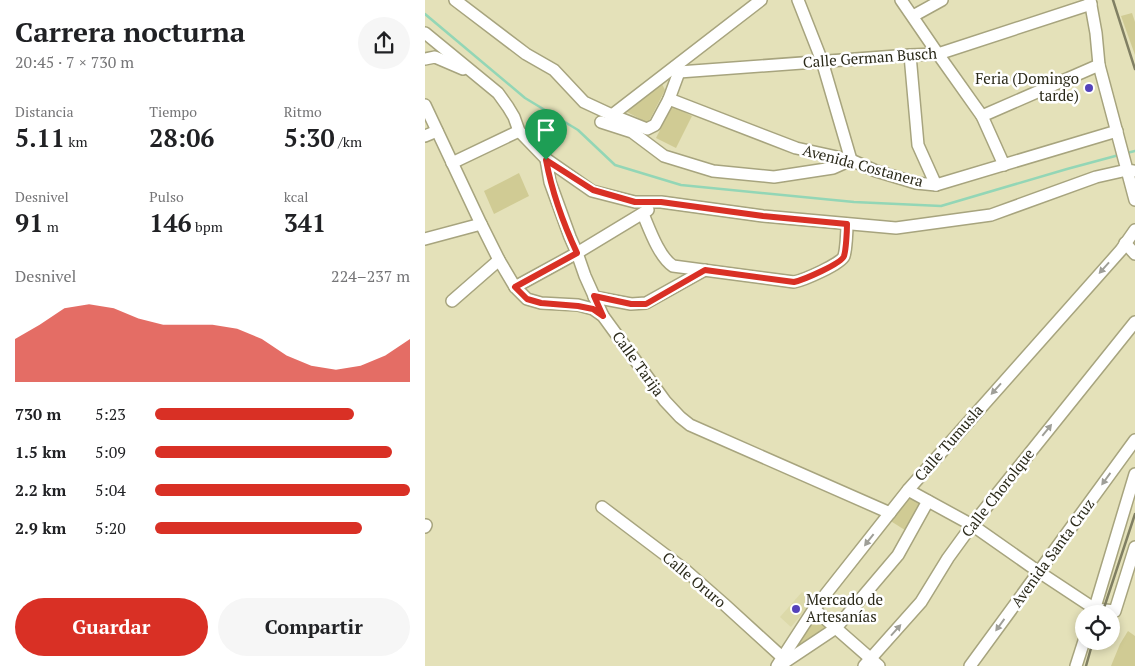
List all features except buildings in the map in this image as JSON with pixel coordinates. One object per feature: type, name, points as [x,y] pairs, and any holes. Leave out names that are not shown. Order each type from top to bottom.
[{"type":"street","points":[[455,0],[526,54],[554,70],[584,102],[647,129],[655,125],[669,99],[677,69]]},
{"type":"street","points":[[612,115],[677,69],[761,0]]},
{"type":"street","points":[[601,122],[632,132],[664,156],[713,171],[775,178],[833,168],[851,160],[822,62],[798,0]]},
{"type":"street","points":[[901,0],[982,116],[1004,165]]},
{"type":"street","points":[[913,16],[942,0]]},
{"type":"street","points":[[1086,3],[1096,33],[1099,65],[1129,168],[1135,200]]},
{"type":"street","name":"Calle German Busch","points":[[677,69],[938,54],[1086,3]]},
{"type":"street","points":[[425,33],[498,93],[509,106],[519,131],[546,160],[593,190],[635,202],[661,202],[763,216],[896,228],[991,215],[1096,176],[1129,168]]},
{"type":"street","points":[[910,55],[918,145],[936,185]]},
{"type":"street","points":[[425,59],[435,57],[474,73]]},
{"type":"street","points":[[982,116],[1099,65]]},
{"type":"street","name":"Avenida Costanera","points":[[669,99],[796,148],[851,160],[876,171],[916,183],[936,185],[1117,131]]},
{"type":"street","name":"Calle Tarija","points":[[425,105],[499,260],[515,287],[527,299],[541,303],[593,309],[603,316],[665,401],[690,425],[890,514]]},
{"type":"street","points":[[425,136],[437,131]]},
{"type":"street","points":[[452,163],[519,131]]},
{"type":"street","points":[[546,160],[550,182],[570,237],[603,316]]},
{"type":"street","points":[[515,287],[577,253],[661,202]]},
{"type":"street","points":[[643,214],[653,239],[680,285]]},
{"type":"street","points":[[425,239],[481,224]]},
{"type":"street","points":[[668,263],[673,266],[794,282],[803,280],[839,262],[844,257],[847,224]]},
{"type":"street","name":"Calle Tumusla","points":[[779,663],[814,609],[908,490],[1135,230]]},
{"type":"street","points":[[1125,243],[1135,254]]},
{"type":"street","points":[[453,301],[499,260]]},
{"type":"street","points":[[594,296],[631,304],[646,304],[705,270]]},
{"type":"street","name":"Calle Chorolque","points":[[871,663],[921,602],[948,558],[972,525],[1135,322]]},
{"type":"street","name":"Avenida Santa Cruz","points":[[970,666],[1135,440]]},
{"type":"street","points":[[1096,605],[1135,474]]},
{"type":"street","points":[[908,490],[972,525],[1086,605]]},
{"type":"street","points":[[779,663],[836,628],[898,555],[928,501]]},
{"type":"street","name":"Calle Oruro","points":[[602,507],[684,569],[725,605],[779,663]]},
{"type":"street","points":[[1117,605],[1135,546]]},
{"type":"street","points":[[814,609],[871,663]]},
{"type":"street","points":[[1076,666],[1081,650]]},
{"type":"shaded area","points":[[1132,13],[1135,22],[1135,55],[1121,16]]},
{"type":"shaded area","points":[[662,84],[665,90],[648,123],[625,111]]},
{"type":"shaded area","points":[[672,106],[692,116],[676,148],[656,138]]},
{"type":"shaded area","points":[[519,173],[529,196],[494,214],[484,191]]},
{"type":"shaded area","points":[[908,493],[925,501],[908,532],[889,520]]},
{"type":"shaded area","name":"Mercado de Artesanías","points":[[802,592],[812,602],[791,627],[780,617]]},
{"type":"shaded area","points":[[814,613],[832,628],[781,663]]},
{"type":"shaded area","points":[[1128,631],[1135,636],[1135,666],[1111,666],[1118,650],[1120,650],[1120,644]]},
{"type":"waterway","points":[[425,14],[525,98],[578,130],[615,165],[681,185],[854,202],[941,206],[1119,155]]},
{"type":"waterway","points":[[1127,153],[1135,151]]},
{"type":"railway","points":[[1113,0],[1135,69]]},
{"type":"railway","points":[[1105,605],[1135,514]]},
{"type":"railway","points":[[1086,666],[1090,650]]},
{"type":"place","name":"Feria (Domingo tarde)","points":[[1089,88]]},
{"type":"place","name":"Mercado de Artesanías","points":[[796,609]]},
{"type":"route","points":[[546,160],[593,190],[635,202],[661,202],[763,216],[847,224],[844,257],[839,262],[803,280],[794,282],[705,270],[646,304],[631,304],[594,296],[603,316],[593,309],[541,303],[527,299],[515,287],[577,253],[550,182],[546,160]]}]
